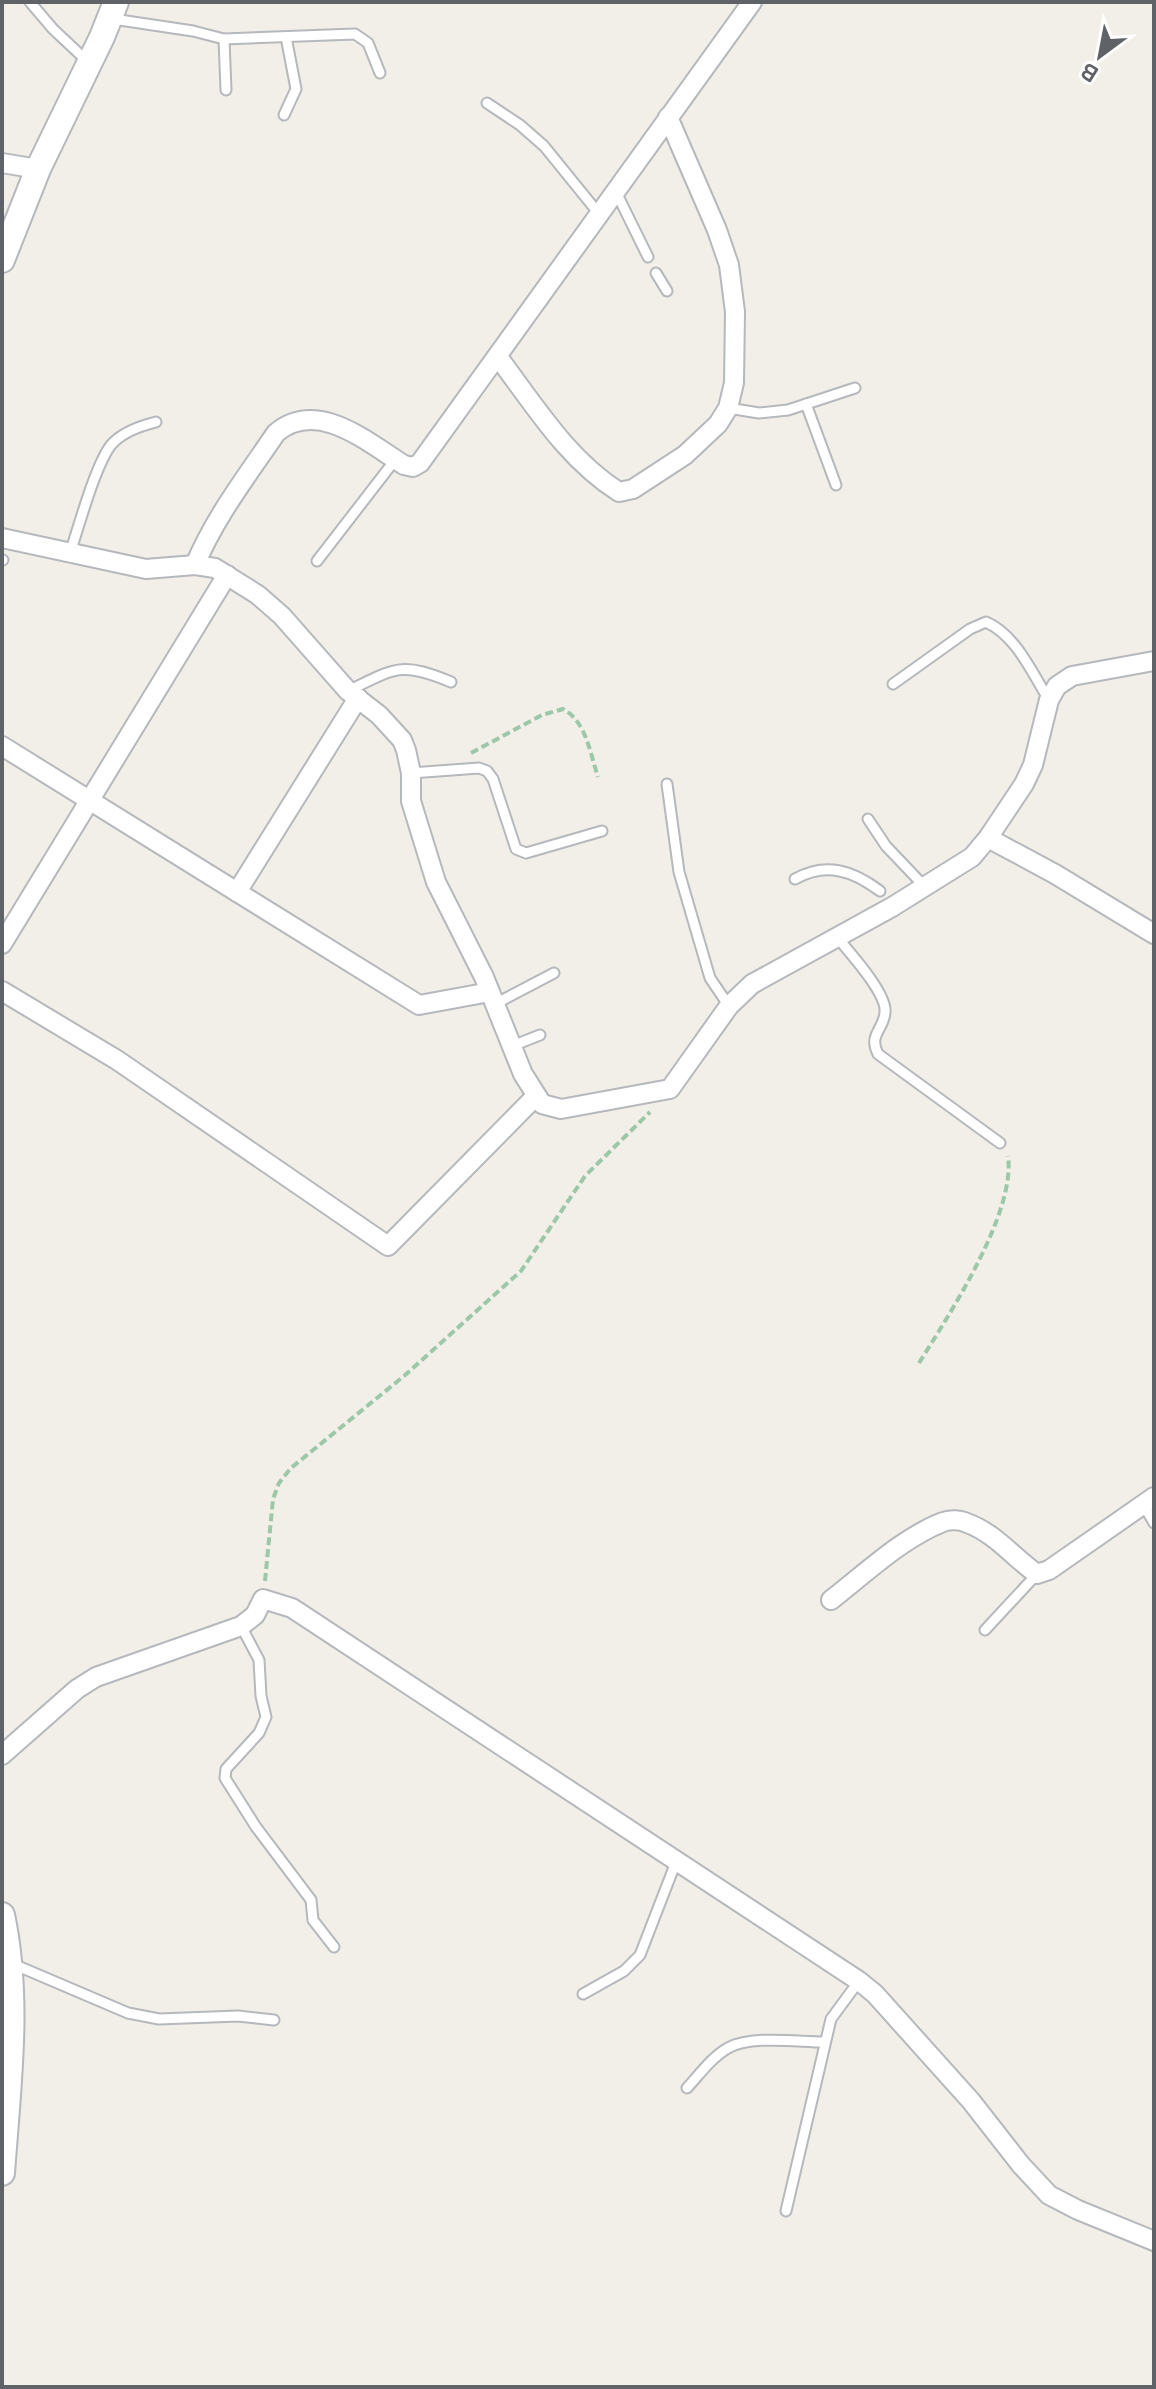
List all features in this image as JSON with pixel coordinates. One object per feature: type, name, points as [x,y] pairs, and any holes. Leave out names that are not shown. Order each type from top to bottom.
[{"type":"street","points":[[195,565],[224,509],[276,433],[288,423],[319,418],[338,425],[395,460],[413,467],[420,463],[752,2]]},
{"type":"street","points":[[2,260],[38,169],[90,63],[112,10]]},
{"type":"street","points":[[498,357],[573,457],[599,480],[619,492],[633,489],[685,455],[718,424],[728,408],[734,383],[735,312],[729,265],[668,117]]},
{"type":"street","points":[[2,163],[38,169]]},
{"type":"street","points":[[2,538],[146,569],[195,565],[215,568],[258,595],[282,616],[353,694],[379,715],[402,740],[411,773],[411,801],[432,870],[493,998],[512,1046],[542,1104],[561,1109],[670,1089],[729,1006],[752,984],[925,887],[972,857],[1024,784],[1033,765],[1049,700],[1057,686],[1072,676],[1154,661]]},
{"type":"street","points":[[2,944],[227,575]]},
{"type":"street","points":[[237,892],[353,694]]},
{"type":"street","points":[[2,746],[419,1005],[493,998]]},
{"type":"street","points":[[988,838],[1154,934]]},
{"type":"street","points":[[2,991],[117,1060],[388,1246],[536,1096]]},
{"type":"street","points":[[831,1600],[906,1543],[946,1520],[966,1522],[982,1531],[1037,1574],[1049,1570],[1149,1501]]},
{"type":"street","points":[[2,1755],[77,1689],[96,1677],[241,1626],[255,1615],[263,1599],[292,1608],[859,1981],[875,1994],[971,2101],[1049,2195],[1154,2241]]},
{"type":"street","points":[[2,1915],[11,1963],[10,2056],[2,2173]]},
{"type":"lane","points":[[30,2],[53,29],[90,63]]},
{"type":"lane","points":[[112,10],[224,39],[355,34],[368,43],[380,73]]},
{"type":"lane","points":[[284,115],[296,89],[286,37]]},
{"type":"lane","points":[[224,39],[226,90]]},
{"type":"lane","points":[[487,103],[544,146],[600,215]]},
{"type":"lane","points":[[616,192],[648,257]]},
{"type":"lane","points":[[656,273],[667,291]]},
{"type":"lane","points":[[728,408],[759,413],[788,410],[855,388]]},
{"type":"lane","points":[[806,404],[836,485]]},
{"type":"lane","points":[[70,553],[111,445],[123,434],[156,422]]},
{"type":"lane","points":[[317,561],[395,460]]},
{"type":"lane","points":[[893,684],[970,629],[986,622],[998,627],[1007,637],[1049,700]]},
{"type":"lane","points":[[353,694],[381,675],[402,668],[422,670],[451,682]]},
{"type":"lane","points":[[411,773],[479,768],[487,771],[493,779],[516,849],[521,852],[602,831]]},
{"type":"lane","points":[[667,784],[679,872],[703,958],[710,978],[729,1006]]},
{"type":"lane","points":[[868,819],[886,846],[925,887]]},
{"type":"lane","points":[[795,879],[823,868],[860,878],[880,891]]},
{"type":"lane","points":[[837,937],[886,1007],[885,1016],[874,1037],[878,1054],[1000,1143]]},
{"type":"lane","points":[[493,998],[554,973]]},
{"type":"lane","points":[[512,1046],[540,1035]]},
{"type":"lane","points":[[1149,1501],[1154,1523]]},
{"type":"lane","points":[[985,1630],[1037,1574]]},
{"type":"lane","points":[[241,1626],[259,1660],[261,1696],[266,1717],[259,1733],[226,1769],[225,1778],[256,1827],[311,1900],[313,1920],[334,1947]]},
{"type":"lane","points":[[583,1994],[624,1971],[640,1955],[676,1862]]},
{"type":"lane","points":[[11,1963],[128,2013],[159,2019],[238,2016],[274,2020]]},
{"type":"lane","points":[[786,2211],[831,2019],[859,1981]]},
{"type":"lane","points":[[687,2088],[729,2048],[753,2041],[824,2042]]},
{"type":"path","points":[[438,771],[542,715],[563,709],[574,715],[581,727],[598,777]]},
{"type":"path","points":[[263,1599],[273,1499],[279,1483],[291,1468],[404,1376],[521,1271],[585,1176],[642,1122],[670,1089]]},
{"type":"path","points":[[919,1363],[959,1300],[995,1222],[1009,1165],[1008,1156],[1000,1143]]}]
